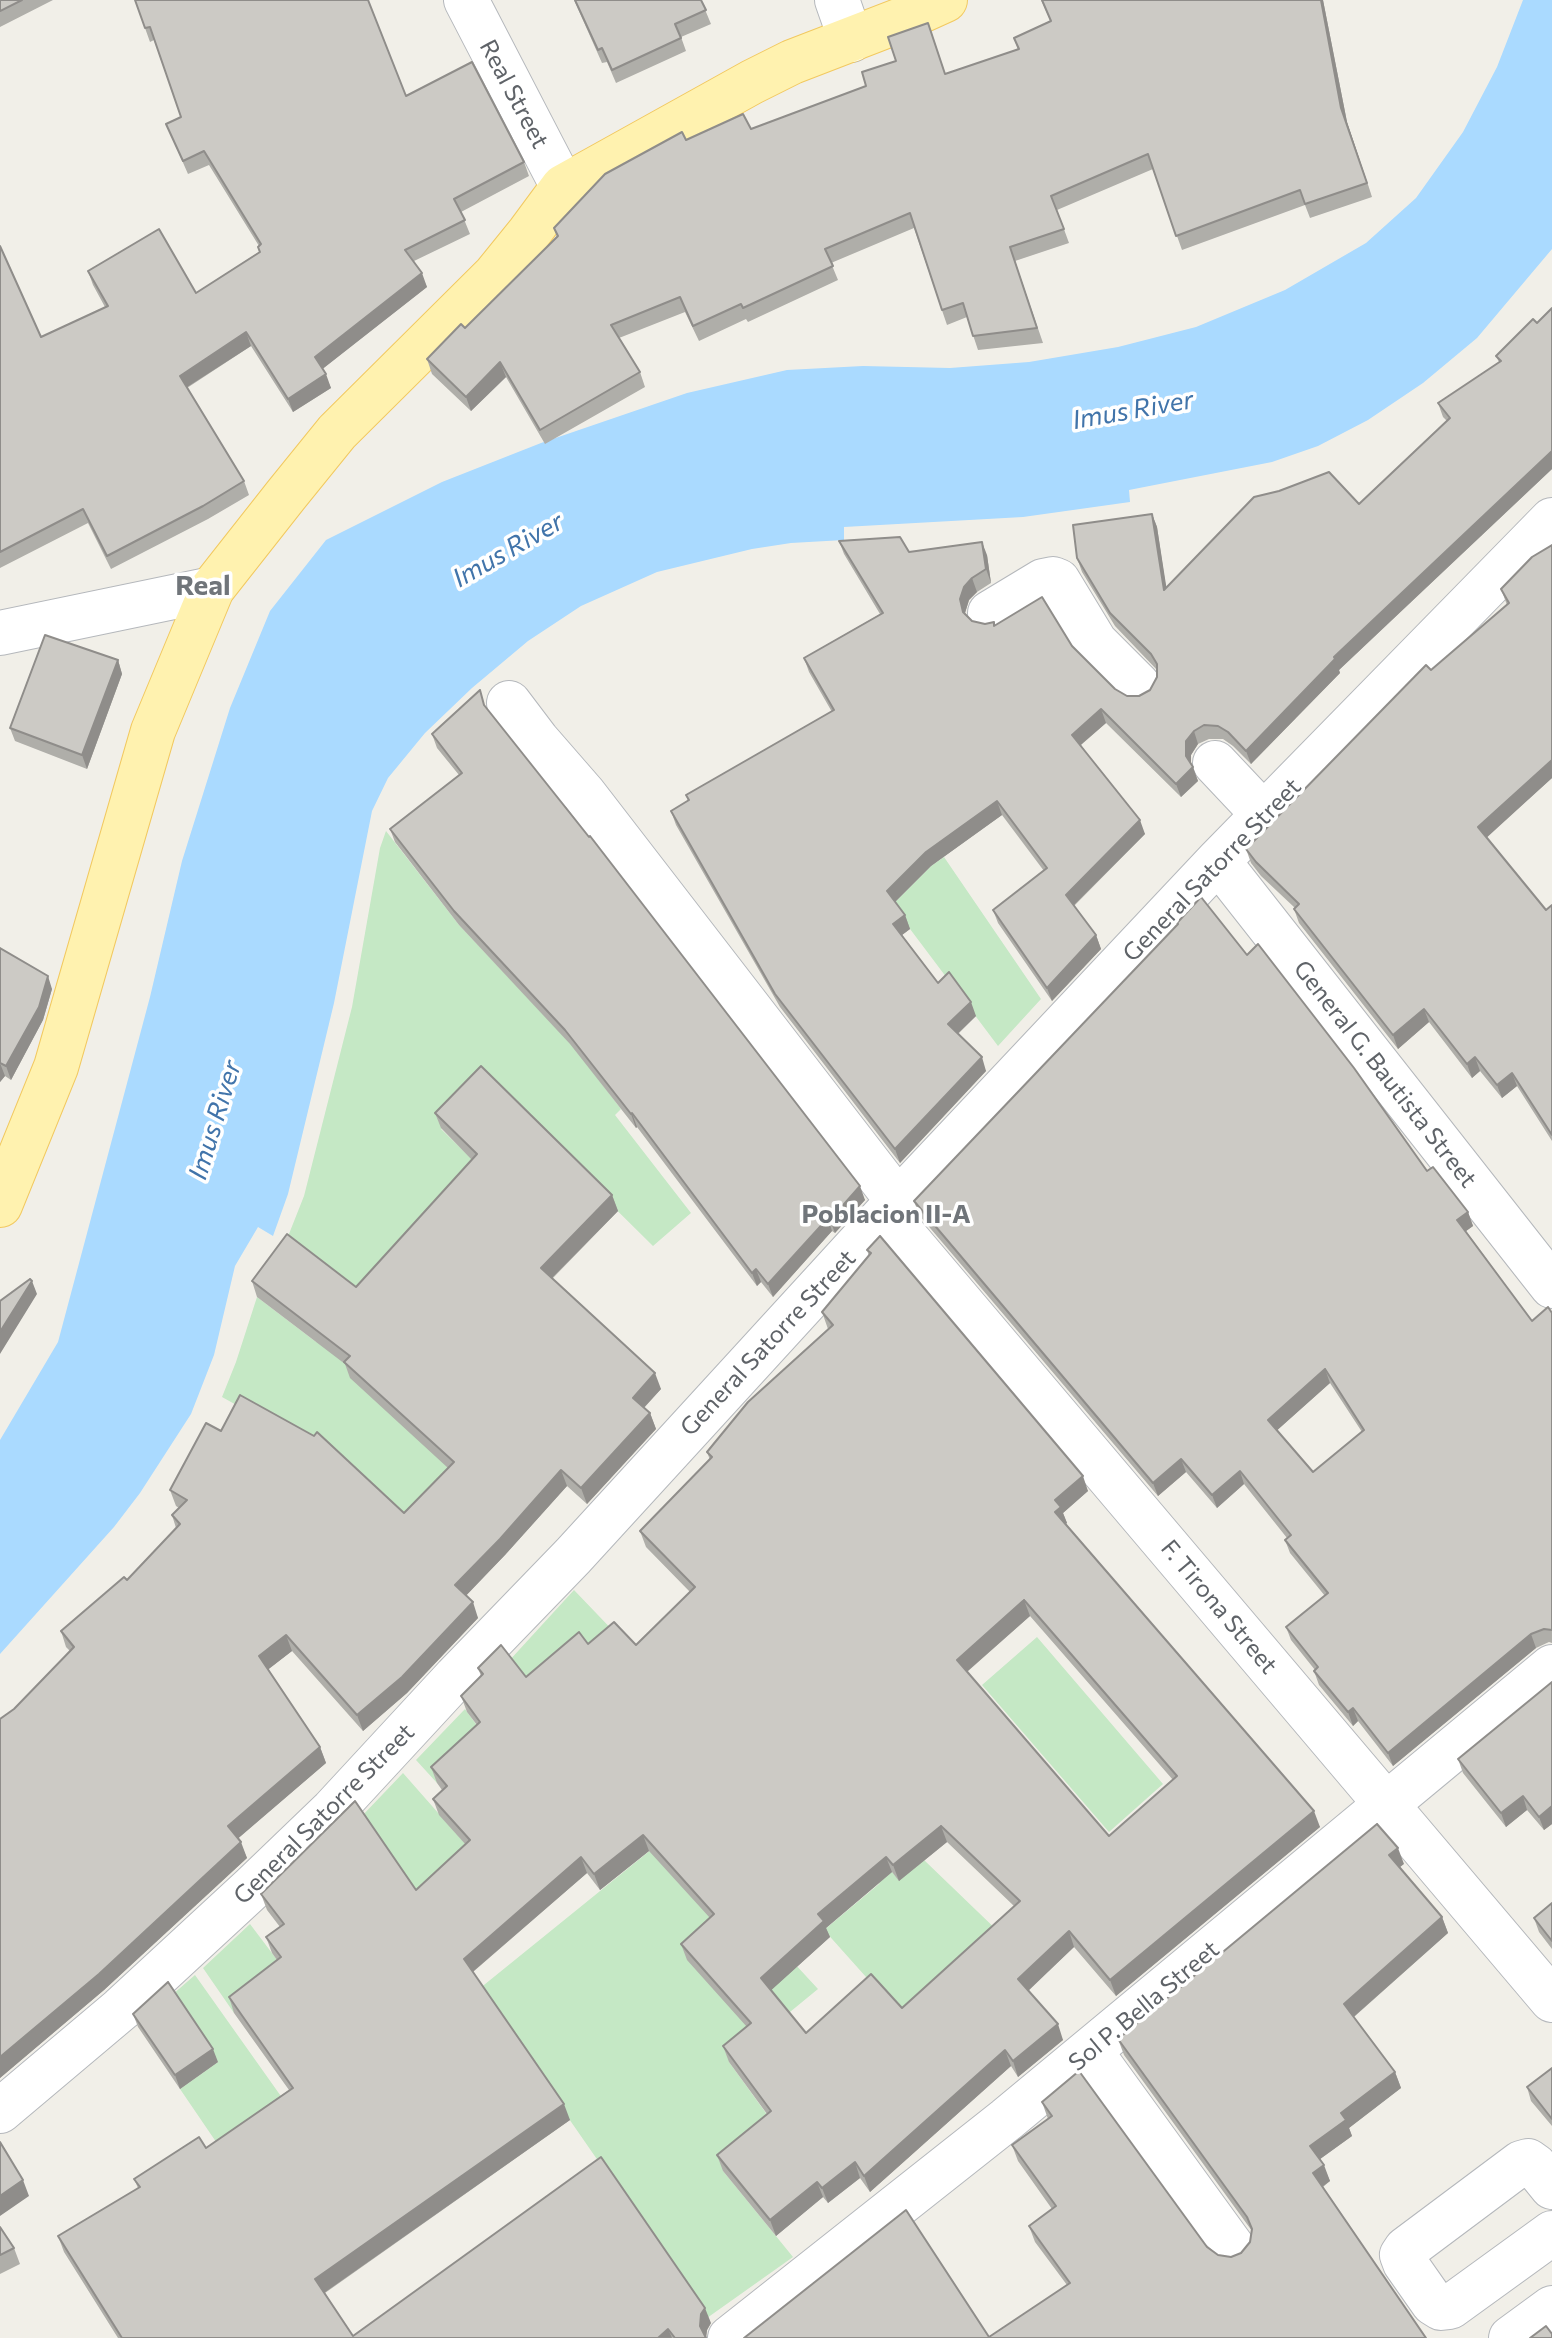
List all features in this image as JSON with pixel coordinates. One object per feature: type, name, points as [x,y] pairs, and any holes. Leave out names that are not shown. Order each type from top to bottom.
[{"type":"main road","points":[[0,1205],[56,1067],[153,731],[212,589],[337,432],[495,275],[563,187],[792,62],[844,20],[945,0]]},
{"type":"street","name":"Real Street","points":[[466,0],[563,187]]},
{"type":"street","name":"General Satorre Street","points":[[0,2111],[131,2000],[333,1810],[1218,861],[1552,520]]},
{"type":"street","points":[[990,613],[1043,581],[1058,581],[1095,642],[1138,685]]},
{"type":"street","points":[[0,633],[212,589]]},
{"type":"street","name":"F. Tirona Street","points":[[509,703],[584,794],[892,1208],[1552,2000]]},
{"type":"street","points":[[1215,763],[1264,815]]},
{"type":"street","name":"General G. Bautista Street","points":[[1218,861],[1552,1286]]},
{"type":"street","name":"Sol P. Bella Street","points":[[730,2338],[1007,2119],[1552,1667]]},
{"type":"street","points":[[1090,2051],[1233,2248]]},
{"type":"street","points":[[1552,2187],[1535,2166],[1528,2161],[1521,2163],[1402,2255],[1433,2303],[1441,2308],[1450,2307],[1552,2233]]},
{"type":"street","points":[[1511,2338],[1552,2308]]},
{"type":"green space","points":[[386,831],[459,925],[572,1045],[621,1109],[615,1115],[691,1213],[653,1246],[487,1082],[441,1129],[484,1171],[459,1478],[399,1540],[310,1446],[222,1397],[257,1297],[316,1342],[285,1244],[304,1196],[352,1007],[380,848]]},
{"type":"green space","points":[[944,857],[1041,999],[998,1046],[892,905]]},
{"type":"green space","points":[[574,1590],[620,1638],[532,1693],[508,1662]]},
{"type":"green space","points":[[1037,1637],[1163,1784],[1109,1832],[982,1685]]},
{"type":"green space","points":[[465,1709],[486,1738],[437,1783],[416,1760]]},
{"type":"green space","points":[[403,1773],[476,1856],[421,1906],[361,1817]]},
{"type":"green space","points":[[673,1832],[818,1989],[729,2062],[776,2127],[723,2171],[793,2257],[707,2318],[479,1989]]},
{"type":"green space","points":[[924,1860],[1004,1937],[917,2034],[824,1930],[879,1884],[886,1865],[899,1880]]},
{"type":"green space","points":[[250,1924],[287,1973],[234,2013],[203,1968]]},
{"type":"green space","points":[[195,1975],[334,2171],[225,2155],[180,2089],[218,2062],[172,1995]]},
{"type":"water","name":"Imus River","points":[[1523,0],[1552,0],[1552,249],[1477,338],[1423,383],[1368,420],[1318,446],[1272,462],[1129,490],[1130,502],[1023,517],[844,527],[844,540],[752,549],[657,572],[581,606],[528,641],[425,733],[388,778],[372,811],[334,1003],[288,1194],[273,1236],[258,1227],[235,1266],[214,1355],[191,1414],[114,1527],[0,1654],[0,1440],[58,1342],[150,997],[182,861],[230,708],[270,611],[326,540],[442,482],[541,443],[687,393],[787,370],[863,366],[950,368],[1029,362],[1118,347],[1196,327],[1285,290],[1366,243],[1416,198],[1463,132],[1497,67]]},
{"type":"building","points":[[0,0],[22,0],[0,11]]},
{"type":"building","points":[[135,0],[368,0],[406,96],[472,62],[524,162],[454,199],[465,220],[405,250],[422,273],[315,357],[326,374],[288,399],[246,332],[180,376],[244,481],[107,556],[83,509],[0,552],[0,246],[41,337],[108,306],[88,271],[159,229],[196,293],[260,252],[258,247],[261,244],[204,151],[183,161],[166,124],[181,117],[150,27],[145,28]]},
{"type":"building","points":[[575,0],[701,0],[706,10],[675,24],[681,38],[612,70],[602,48],[598,50]]},
{"type":"building","points":[[1042,0],[1321,0],[1341,108],[1367,183],[1305,204],[1300,190],[1176,236],[1148,154],[1051,196],[1064,229],[1010,247],[1037,328],[973,336],[963,303],[942,310],[910,213],[825,249],[833,266],[743,308],[741,304],[693,326],[680,297],[611,325],[640,372],[540,430],[500,362],[466,397],[427,359],[461,324],[465,328],[558,236],[554,228],[605,174],[682,132],[686,140],[743,114],[751,129],[866,86],[862,72],[896,61],[888,37],[928,23],[945,74],[1019,49],[1014,38],[1051,21]]},
{"type":"building","points":[[1552,308],[1552,451],[1334,657],[1246,751],[1228,732],[1218,726],[1204,725],[1186,741],[1186,756],[1193,767],[1176,784],[1101,709],[1072,735],[1140,820],[1066,895],[1096,935],[1047,988],[993,910],[1047,868],[997,801],[926,852],[887,891],[905,915],[893,924],[938,983],[949,972],[971,1002],[948,1024],[982,1057],[895,1149],[775,994],[671,811],[689,800],[686,795],[834,710],[804,658],[883,613],[839,541],[900,537],[909,552],[982,542],[986,569],[964,587],[960,599],[963,612],[972,621],[985,624],[994,622],[994,626],[1042,597],[1072,646],[1115,689],[1127,696],[1139,696],[1150,690],[1157,677],[1157,664],[1110,613],[1077,558],[1073,525],[1152,514],[1164,590],[1254,497],[1329,472],[1359,504],[1450,418],[1438,403],[1501,361],[1496,356],[1533,319],[1537,323]]},
{"type":"building","points":[[1552,545],[1552,760],[1478,827],[1546,910],[1552,905],[1552,1135],[1512,1073],[1497,1085],[1475,1057],[1467,1064],[1424,1009],[1393,1035],[1294,909],[1299,904],[1246,849],[1426,665],[1431,670],[1509,603],[1501,589],[1532,557]]},
{"type":"building","points":[[45,635],[118,660],[82,755],[10,728]]},
{"type":"building","points":[[480,690],[484,705],[590,836],[860,1186],[768,1284],[756,1269],[752,1273],[632,1113],[565,1030],[454,911],[390,829],[462,773],[432,734]]},
{"type":"building","points":[[1201,897],[1247,955],[1258,944],[1354,1068],[1427,1171],[1433,1167],[1468,1212],[1457,1220],[1532,1321],[1548,1307],[1552,1313],[1552,1630],[1544,1629],[1531,1634],[1388,1753],[1353,1708],[1348,1712],[1314,1671],[1318,1667],[1286,1627],[1328,1593],[1285,1540],[1291,1535],[1240,1471],[1212,1495],[1181,1459],[1153,1483],[914,1201]],"holes":[[[1325,1369],[1364,1430],[1313,1472],[1268,1420]]]},
{"type":"building","points":[[0,948],[48,976],[39,1007],[6,1066],[0,1063]]},
{"type":"building","points":[[481,1066],[612,1195],[541,1268],[655,1373],[633,1398],[650,1413],[581,1488],[561,1470],[455,1585],[473,1602],[402,1677],[357,1715],[286,1635],[259,1656],[320,1747],[228,1826],[241,1842],[99,1974],[0,2057],[0,1719],[14,1709],[74,1647],[61,1631],[124,1577],[127,1580],[180,1524],[172,1515],[187,1500],[170,1490],[206,1423],[221,1431],[240,1395],[314,1436],[317,1432],[404,1513],[454,1462],[344,1362],[350,1356],[252,1281],[287,1234],[356,1287],[477,1154],[435,1113]]},
{"type":"building","points":[[880,1236],[1083,1476],[1055,1500],[1061,1507],[1055,1512],[1314,1811],[1110,1980],[1069,1931],[1018,1979],[1058,2024],[1013,2061],[1005,2050],[864,2176],[855,2162],[822,2188],[817,2182],[770,2220],[717,2155],[771,2111],[723,2046],[751,2023],[681,1944],[714,1914],[643,1835],[594,1874],[581,1857],[464,1959],[564,2104],[315,2279],[353,2336],[601,2157],[705,2308],[700,2326],[706,2338],[675,2338],[668,2329],[658,2338],[122,2338],[58,2236],[140,2187],[134,2179],[199,2137],[206,2148],[293,2088],[229,1997],[281,1957],[266,1937],[284,1924],[261,1894],[355,1801],[416,1890],[470,1840],[433,1799],[447,1786],[431,1767],[480,1722],[461,1696],[483,1674],[478,1668],[501,1645],[526,1677],[579,1632],[588,1644],[614,1622],[636,1645],[695,1587],[640,1531],[712,1457],[707,1452],[748,1402],[833,1325],[822,1312],[871,1253],[867,1250]],"holes":[[[1024,1600],[1177,1776],[1109,1836],[957,1660]],[[941,1826],[1020,1901],[902,2008],[871,1974],[806,2033],[761,1978],[824,1921],[818,1914],[886,1857],[893,1865]]]},
{"type":"building","points":[[30,1279],[32,1281],[0,1332],[0,1301]]},
{"type":"building","points":[[1552,1682],[1552,1806],[1539,1817],[1523,1796],[1501,1813],[1458,1759]]},
{"type":"building","points":[[1377,1824],[1398,1848],[1389,1855],[1442,1917],[1344,2004],[1395,2072],[1341,2113],[1346,2120],[1310,2146],[1324,2165],[1313,2173],[1426,2338],[744,2338],[906,2210],[989,2337],[1070,2283],[1029,2226],[1056,2206],[1012,2145],[1052,2116],[1042,2102],[1079,2071],[1207,2247],[1218,2255],[1231,2257],[1241,2253],[1250,2242],[1252,2229],[1247,2217],[1118,2039]]},
{"type":"building","points":[[1552,1903],[1552,1941],[1534,1918]]},
{"type":"building","points":[[168,1982],[213,2049],[175,2075],[133,2014]]},
{"type":"building","points":[[1552,2068],[1552,2119],[1527,2087]]},
{"type":"building","points":[[0,2142],[23,2180],[0,2196]]},
{"type":"building","points":[[0,2227],[14,2248],[0,2255]]},
{"type":"building","points":[[1546,2326],[1552,2338],[1530,2338]]},
{"type":"district","name":"Real","points":[[203,586]]},
{"type":"district","name":"Poblacion II-A","points":[[886,1214]]}]
